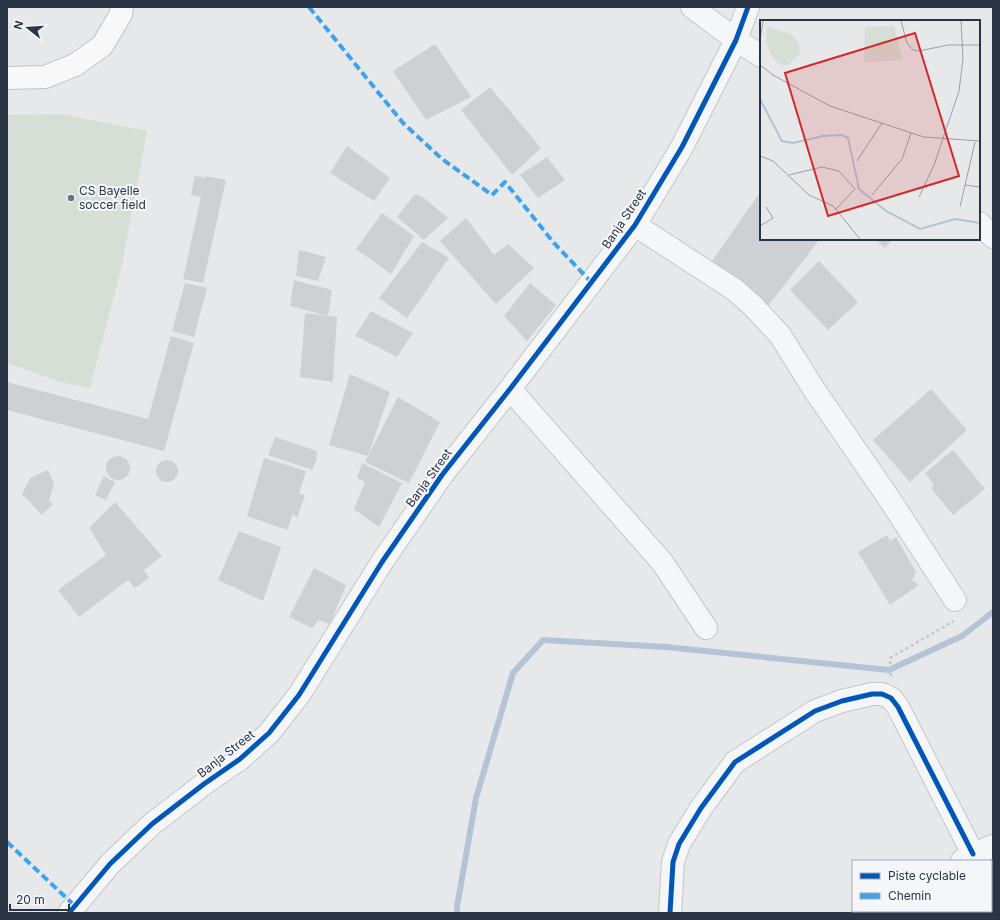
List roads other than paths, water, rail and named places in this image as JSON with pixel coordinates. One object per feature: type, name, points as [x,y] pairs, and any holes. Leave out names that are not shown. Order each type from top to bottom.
[{"type":"main road","points":[[7,78],[44,77],[75,65],[102,46],[121,14],[122,7]]},
{"type":"street","points":[[692,7],[736,40],[760,55]]},
{"type":"street","name":"Banja Street","points":[[69,913],[110,864],[152,824],[204,784],[240,759],[269,732],[299,695],[382,562],[442,474],[510,389],[635,224],[682,147],[736,40],[748,7]]},
{"type":"street","points":[[635,224],[735,290],[754,306],[780,335],[813,388],[888,497],[955,600]]},
{"type":"street","points":[[980,224],[993,237]]},
{"type":"street","points":[[510,389],[662,562],[706,628]]},
{"type":"street","points":[[670,913],[673,862],[679,844],[701,808],[735,762],[815,712],[842,701],[872,694],[882,694],[891,698],[898,707],[967,858],[993,846]]},
{"type":"waterway","points":[[457,913],[476,798],[513,673],[543,640],[666,647],[889,670],[962,636],[993,612]]},
{"type":"place","name":"CS Bayelle soccer field","points":[[71,198]]}]
